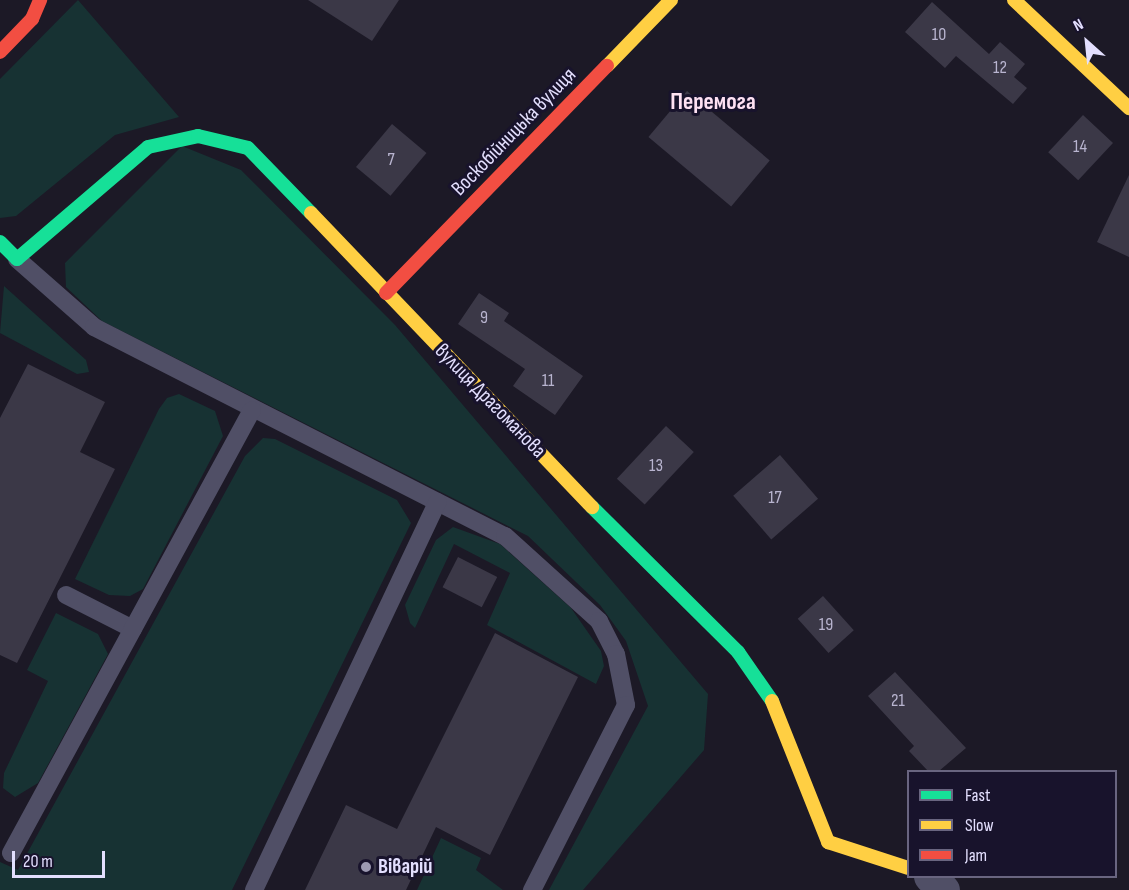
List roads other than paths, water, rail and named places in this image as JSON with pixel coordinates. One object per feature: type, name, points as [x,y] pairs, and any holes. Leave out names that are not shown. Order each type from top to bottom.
[{"type":"street","points":[[0,52],[32,19],[40,0]]},
{"type":"street","name":"Воскобійницька вулиця","points":[[386,293],[671,0]]},
{"type":"street","points":[[1014,0],[1129,108]]},
{"type":"street","name":"вулиця Драгоманова","points":[[17,259],[148,147],[198,136],[248,148],[386,293],[738,652],[773,703],[828,842],[907,867]]},
{"type":"street","points":[[0,242],[17,259]]},
{"type":"street","points":[[932,878],[943,890]]},
{"type":"lane","points":[[17,259],[94,327],[252,410],[505,536],[586,606],[610,637],[621,670],[626,705],[532,890]]},
{"type":"lane","points":[[11,853],[252,410]]},
{"type":"lane","points":[[254,890],[437,502]]},
{"type":"lane","points":[[66,595],[133,629]]},
{"type":"place","name":"Віварій","points":[[366,867]]},
{"type":"district","name":"Перемога","points":[[713,102]]}]
